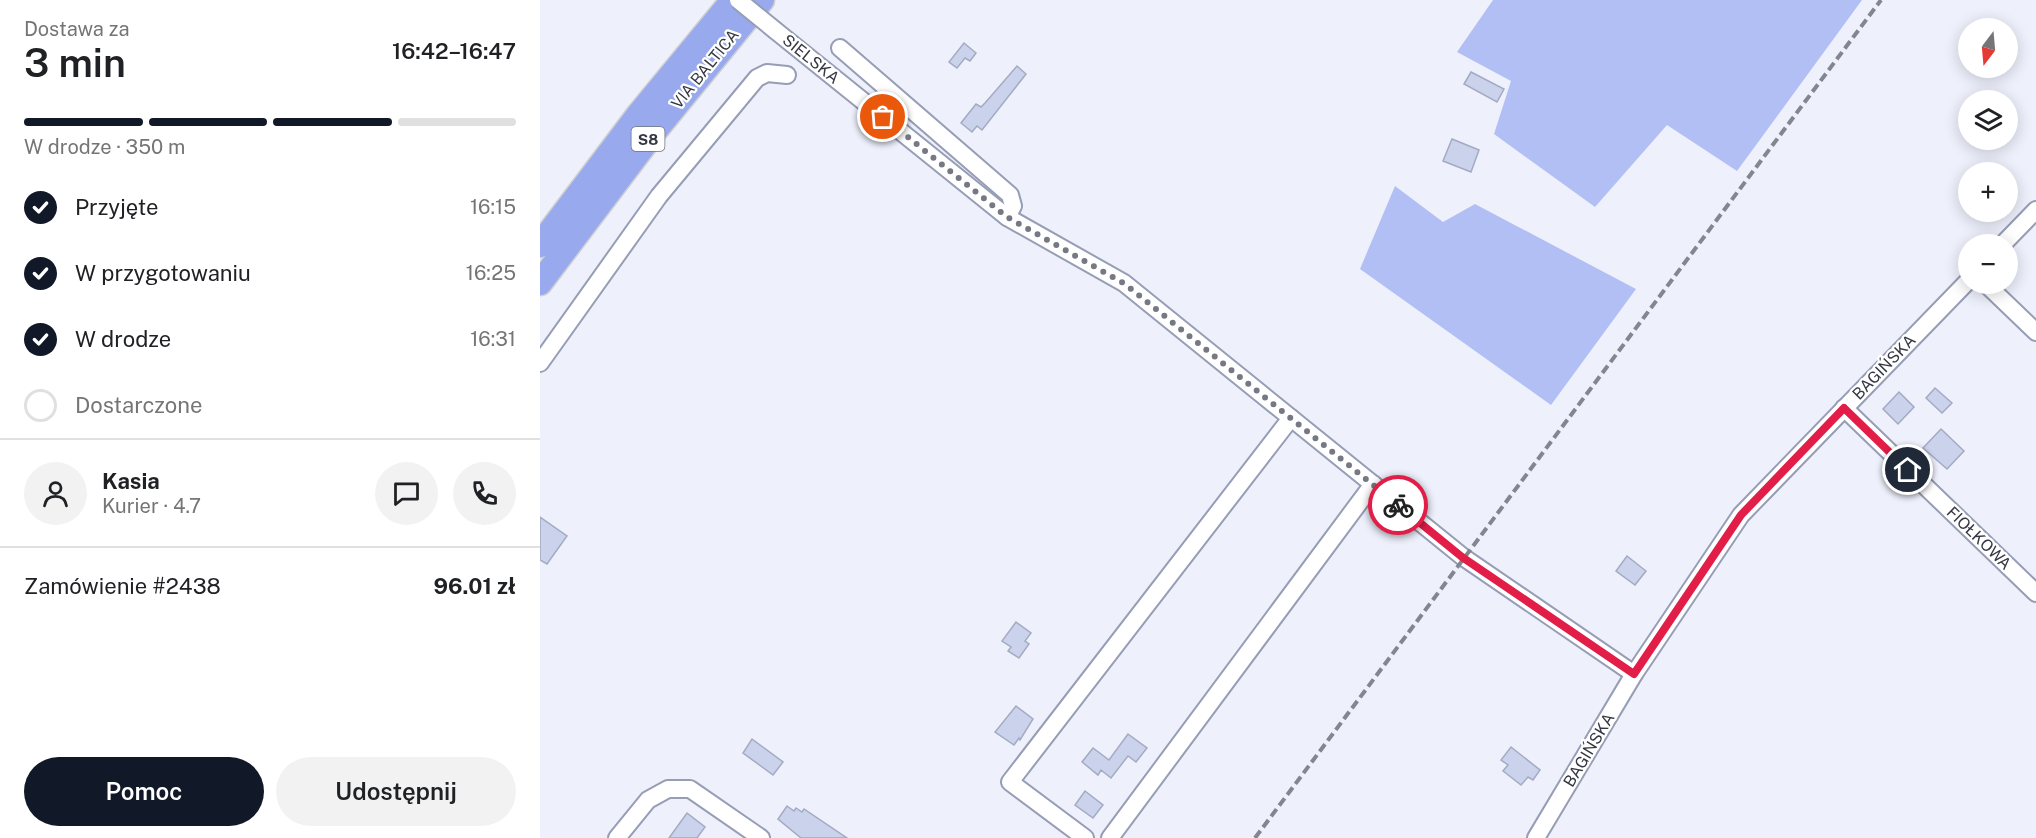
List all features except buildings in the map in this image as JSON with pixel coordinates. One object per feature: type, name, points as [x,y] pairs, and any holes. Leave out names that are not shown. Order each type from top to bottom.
[{"type":"highway","name":"VIA BALTICA","points":[[540,245],[647,105],[733,0]]},
{"type":"highway","name":"VIA BALTICA","points":[[540,283],[654,131],[762,0]]},
{"type":"street","name":"SIELSKA","points":[[738,0],[1007,217],[1125,284],[1462,557],[1634,674]]},
{"type":"street","points":[[840,48],[1010,195],[1013,206],[1007,217]]},
{"type":"street","points":[[540,363],[659,196],[757,78],[767,73],[788,75]]},
{"type":"street","points":[[2013,234],[2036,210]]},
{"type":"street","name":"BAGIŃSKA","points":[[1536,838],[1634,674],[1741,515],[1958,291]]},
{"type":"street","points":[[1996,294],[2036,332]]},
{"type":"street","name":"FIOŁKOWA","points":[[1844,408],[2036,593]]},
{"type":"street","points":[[1085,838],[1010,782],[1291,418]]},
{"type":"street","points":[[1110,838],[1373,484]]},
{"type":"street","points":[[617,838],[648,800],[668,789],[690,789],[760,838]]},
{"type":"shaded area","points":[[1493,0],[1862,0],[1737,171],[1667,125],[1595,207],[1494,134],[1511,81],[1457,52]]},
{"type":"shaded area","points":[[1395,186],[1443,222],[1475,204],[1636,289],[1551,405],[1360,269]]},
{"type":"railway","points":[[1255,838],[1881,0]]},
{"type":"way so far","points":[[883,117],[1007,217],[1125,284],[1398,505]]},
{"type":"route","points":[[1398,505],[1462,557],[1634,674],[1741,515],[1844,408],[1908,470]]}]
